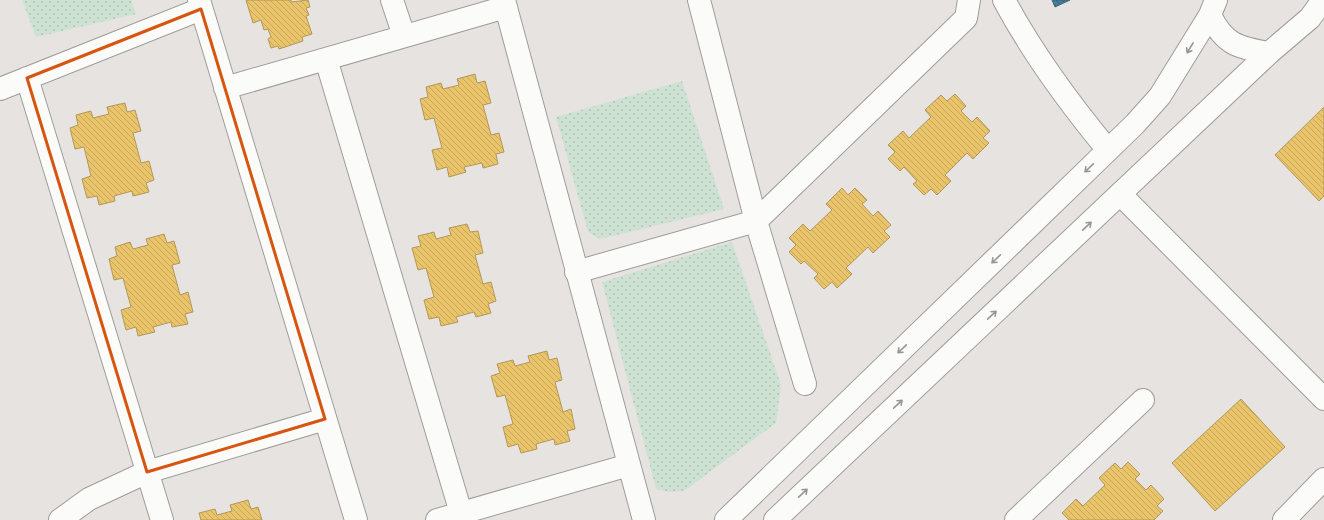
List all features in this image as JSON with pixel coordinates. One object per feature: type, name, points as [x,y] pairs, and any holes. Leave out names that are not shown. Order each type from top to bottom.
[{"type":"street","points":[[392,0],[404,36]]},
{"type":"street","points":[[699,0],[756,221],[805,384]]},
{"type":"street","points":[[576,272],[756,221],[966,18],[969,0]]},
{"type":"street","points":[[1004,0],[1052,79],[1108,150]]},
{"type":"street","points":[[775,520],[1269,53],[1308,9],[1323,0]]},
{"type":"street","points":[[225,88],[404,36],[505,3],[576,272],[644,520]]},
{"type":"street","points":[[0,89],[200,5],[356,520]]},
{"type":"street","points":[[726,520],[1108,150],[1160,96],[1213,7]]},
{"type":"street","points":[[1213,7],[1218,31],[1231,43],[1245,49],[1269,53]]},
{"type":"street","points":[[326,59],[462,513]]},
{"type":"street","points":[[26,78],[162,520]]},
{"type":"street","points":[[1120,194],[1324,399]]},
{"type":"street","points":[[1016,520],[1143,400]]},
{"type":"street","points":[[60,520],[89,499],[147,472],[325,419]]},
{"type":"street","points":[[437,520],[629,465]]},
{"type":"street","points":[[1284,520],[1324,479]]},
{"type":"highlighted area","points":[[201,9],[325,419],[147,472],[27,78]]},
{"type":"green space","points":[[22,0],[131,0],[136,14],[36,37]]},
{"type":"green space","points":[[682,81],[724,209],[600,239],[588,232],[556,117]]},
{"type":"green space","points":[[732,242],[781,385],[776,423],[684,491],[669,492],[656,489],[602,282]]},
{"type":"building: Homes","points":[[246,0],[291,0],[291,2],[308,0],[310,7],[306,8],[309,15],[306,16],[312,34],[302,37],[303,41],[279,49],[278,46],[271,48],[268,39],[271,37],[268,29],[264,30],[261,20],[253,23]]},
{"type":"building: Homes","points":[[475,74],[477,83],[485,81],[491,103],[483,105],[491,135],[499,133],[504,152],[496,154],[498,164],[483,168],[482,163],[464,167],[466,172],[449,177],[447,167],[437,170],[432,150],[442,148],[434,118],[425,120],[420,99],[428,97],[426,87],[441,83],[443,89],[459,85],[457,79]]},
{"type":"building: Homes","points":[[955,94],[966,106],[961,111],[972,122],[977,117],[990,131],[983,138],[989,143],[973,159],[967,153],[945,175],[951,181],[937,195],[931,189],[924,195],[913,184],[917,181],[904,167],[900,171],[888,159],[895,152],[888,145],[903,131],[909,138],[931,117],[925,110],[941,95],[947,101]]},
{"type":"building: Homes","points":[[125,103],[127,112],[135,110],[141,131],[133,133],[141,163],[149,161],[154,180],[146,183],[149,192],[133,196],[132,191],[114,196],[115,201],[99,205],[97,196],[87,198],[82,179],[91,176],[84,147],[75,149],[70,128],[78,125],[76,115],[91,111],[93,118],[109,114],[107,107]]},
{"type":"building: Homes","points":[[1324,107],[1324,196],[1319,201],[1275,155]]},
{"type":"building: Homes","points":[[842,188],[848,195],[855,188],[867,200],[862,204],[873,216],[878,211],[891,225],[884,231],[890,237],[873,253],[868,247],[846,268],[852,274],[837,288],[832,282],[824,289],[814,278],[818,274],[804,261],[801,264],[789,252],[796,245],[789,238],[803,224],[810,231],[832,210],[826,204]]},
{"type":"building: Homes","points":[[467,224],[470,232],[478,231],[483,253],[475,255],[483,284],[491,282],[496,301],[488,304],[491,313],[476,317],[474,312],[456,317],[458,322],[441,326],[439,317],[429,319],[424,300],[434,297],[426,268],[418,270],[412,248],[421,246],[418,236],[434,232],[436,239],[451,235],[449,228]]},
{"type":"building: Homes","points":[[164,234],[167,243],[174,241],[180,263],[172,265],[180,295],[188,292],[193,312],[185,314],[188,324],[172,327],[171,322],[153,327],[155,332],[138,336],[136,327],[126,330],[121,310],[131,307],[123,278],[114,280],[109,259],[117,256],[115,247],[130,242],[133,249],[148,245],[146,239]]},
{"type":"building: Homes","points":[[547,351],[549,360],[557,358],[562,380],[555,382],[563,412],[571,409],[575,429],[567,431],[570,441],[555,445],[554,439],[536,444],[537,449],[521,453],[518,444],[508,447],[503,427],[513,424],[505,395],[497,397],[491,376],[500,373],[497,364],[513,360],[515,366],[530,362],[528,356]]},
{"type":"building: Homes","points":[[1241,399],[1285,447],[1215,511],[1172,463]]},
{"type":"building: Homes","points":[[1128,462],[1140,474],[1135,479],[1146,490],[1151,485],[1164,499],[1157,506],[1163,511],[1154,520],[1069,520],[1062,513],[1076,499],[1083,506],[1105,485],[1099,478],[1115,463],[1121,469]]},
{"type":"building: Homes","points":[[248,500],[251,509],[258,507],[262,520],[201,520],[199,513],[215,509],[217,515],[232,511],[230,505]]},
{"type":"building: Public","points":[[1052,0],[1070,0],[1055,7]]}]
